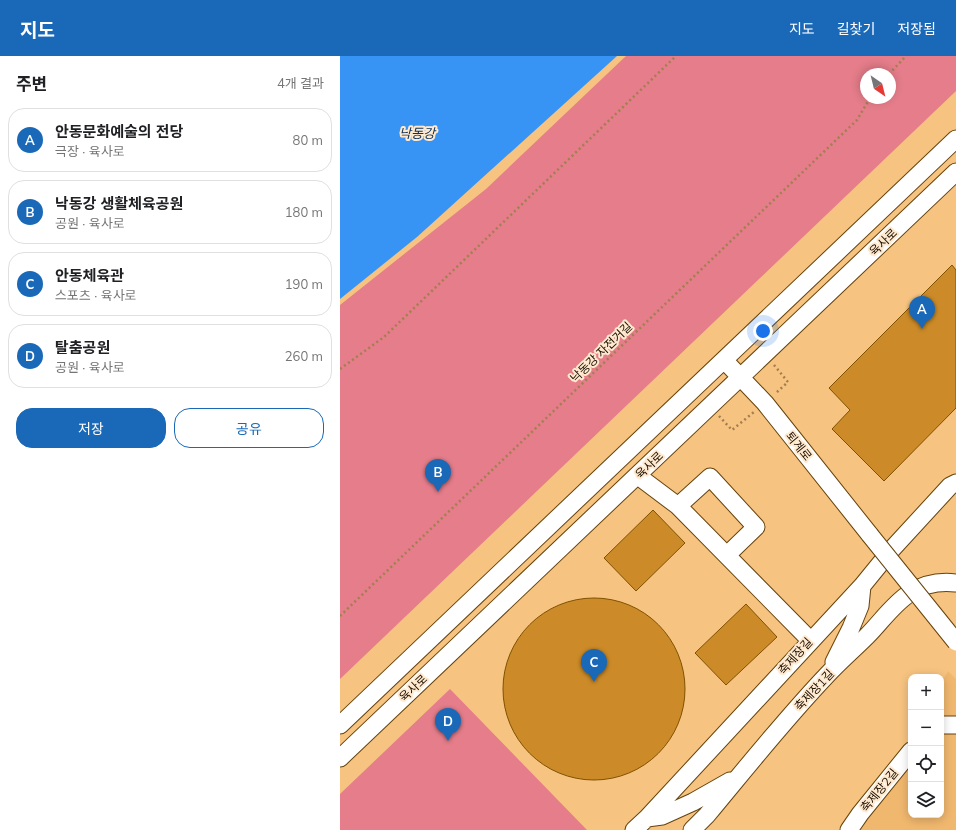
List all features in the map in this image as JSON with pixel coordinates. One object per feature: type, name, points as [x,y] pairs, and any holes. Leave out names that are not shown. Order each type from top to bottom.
[{"type":"street","name":"육사로","points":[[340,725],[956,139]]},
{"type":"street","name":"육사로","points":[[340,758],[956,172]]},
{"type":"street","name":"퇴계로","points":[[724,360],[765,403],[956,642]]},
{"type":"street","points":[[638,476],[678,506],[810,640]]},
{"type":"street","points":[[678,506],[710,477],[756,526],[727,555]]},
{"type":"street","name":"축제장길","points":[[634,830],[647,818],[810,640],[862,586],[893,548],[950,486],[956,482]]},
{"type":"street","name":"축제장1길","points":[[692,830],[708,815],[740,775],[829,673],[901,600],[910,592],[926,585],[946,582],[956,583]]},
{"type":"street","points":[[829,673],[860,606],[862,586]]},
{"type":"street","points":[[944,725],[956,725]]},
{"type":"street","name":"축제장2길","points":[[849,830],[860,814],[908,755]]},
{"type":"street","points":[[647,818],[662,816],[687,805],[740,775]]},
{"type":"path","points":[[340,369],[384,337],[676,56]]},
{"type":"path","points":[[895,68],[906,56]]},
{"type":"path","name":"낙동강 자전거길","points":[[340,616],[857,120],[866,104]]},
{"type":"shaded area","points":[[626,56],[956,56],[956,91],[340,679],[340,305],[486,189]]},
{"type":"shaded area","points":[[948,671],[956,679],[956,830],[858,830],[908,742],[908,818],[944,818],[944,678]]},
{"type":"shaded area","points":[[450,689],[587,830],[340,830],[340,794]]},
{"type":"water","name":"낙동강","points":[[340,56],[617,56],[417,237],[340,299]]},
{"type":"building","points":[[952,265],[956,270],[956,408],[884,481],[832,429],[850,410],[829,388]]},
{"type":"building","points":[[653,510],[685,543],[636,591],[604,558]]},
{"type":"building","points":[[585,598],[603,598],[629,604],[645,613],[659,624],[670,638],[679,654],[684,671],[684,707],[679,724],[670,740],[659,754],[637,770],[621,777],[603,780],[585,780],[567,777],[551,770],[536,760],[523,747],[513,732],[506,716],[503,698],[503,680],[506,662],[513,646],[523,631],[536,618],[551,608],[567,601]]},
{"type":"building","points":[[746,604],[777,637],[726,685],[695,653]]},
{"type":"place","name":"안동문화예술의 전당","points":[[922,329]]},
{"type":"place","name":"낙동강 생활체육공원","points":[[438,492]]},
{"type":"place","name":"안동체육관","points":[[594,682]]},
{"type":"place","name":"탈춤공원","points":[[448,741]]}]
